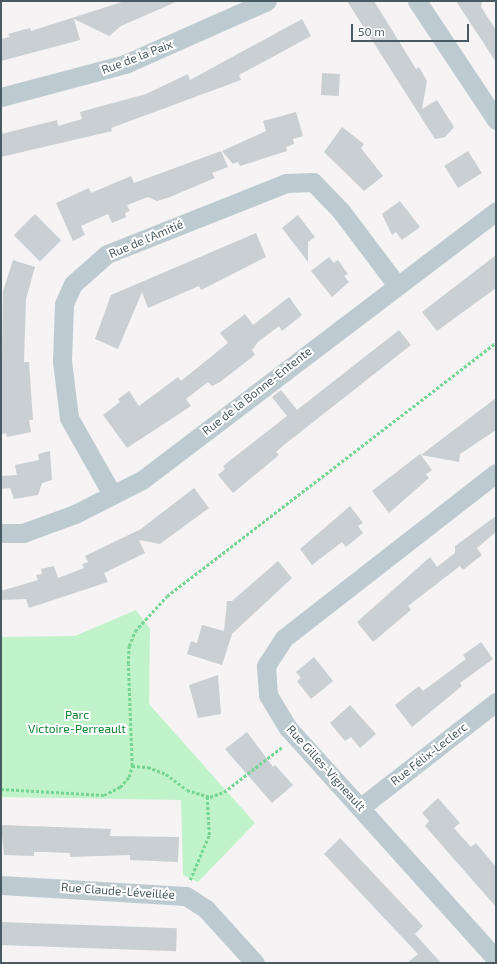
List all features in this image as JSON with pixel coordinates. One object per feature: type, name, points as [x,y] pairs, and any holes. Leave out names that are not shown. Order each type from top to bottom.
[{"type":"street","name":"Rue de la Paix","points":[[1,97],[125,64],[267,1]]},
{"type":"street","points":[[417,1],[496,120]]},
{"type":"street","name":"Rue de l'Amitié","points":[[112,494],[69,418],[62,361],[64,304],[73,284],[107,254],[286,183],[313,182],[341,211],[396,284]]},
{"type":"street","name":"Rue de la Bonne-Entente","points":[[1,533],[23,533],[38,528],[75,514],[142,480],[396,284],[496,211]]},
{"type":"street","name":"Rue Gilles-Vigneault","points":[[496,473],[284,638],[266,666],[268,695],[295,736],[361,807],[496,959]]},
{"type":"street","name":"Rue Félix-Leclerc","points":[[361,807],[496,702]]},
{"type":"street","name":"Rue Claude-Léveillée","points":[[1,885],[186,896],[206,909],[255,963]]},
{"type":"path","points":[[1,788],[104,795],[120,787],[129,777],[132,766],[129,646],[135,631],[167,596],[496,343]]},
{"type":"path","points":[[132,766],[154,769],[187,790],[207,796],[224,792],[295,736]]},
{"type":"path","points":[[186,896],[209,835],[207,796]]},
{"type":"green space","name":"Parc Victoire-Perreault","points":[[136,610],[150,629],[149,704],[255,823],[198,882],[183,875],[181,800],[1,797],[1,637],[75,636]]},
{"type":"building","points":[[125,1],[178,1],[121,26],[109,36],[74,19],[80,40],[1,61],[1,39],[10,37],[8,34],[30,28],[31,31]]},
{"type":"building","points":[[347,1],[374,1],[416,69],[419,67],[427,81],[422,109],[437,100],[454,127],[445,137],[435,139]]},
{"type":"building","points":[[456,1],[482,1],[481,7],[496,30],[496,62]]},
{"type":"building","points":[[302,19],[311,36],[239,75],[241,80],[111,128],[112,131],[1,157],[1,134],[57,120],[58,126],[82,119],[80,112],[146,94],[188,74],[190,80]]},
{"type":"building","points":[[322,73],[340,74],[339,96],[321,95]]},
{"type":"building","points":[[296,112],[303,136],[293,139],[294,144],[286,147],[287,151],[240,166],[238,162],[233,164],[222,151],[266,131],[263,121]]},
{"type":"building","points":[[342,127],[364,144],[361,148],[383,176],[364,191],[324,152]]},
{"type":"building","points":[[221,151],[228,167],[212,173],[215,178],[157,201],[148,197],[127,205],[130,211],[125,213],[126,217],[112,223],[108,214],[81,226],[85,235],[73,241],[56,203],[89,188],[91,193],[131,176],[134,183]]},
{"type":"building","points":[[468,151],[482,173],[458,188],[444,166]]},
{"type":"building","points":[[400,201],[420,227],[402,240],[396,232],[392,235],[382,214]]},
{"type":"building","points":[[35,214],[61,240],[40,261],[14,235]]},
{"type":"building","points":[[298,215],[315,237],[308,242],[308,262],[282,228]]},
{"type":"building","points":[[256,233],[266,257],[201,290],[199,286],[148,308],[142,292],[118,349],[95,339],[111,295]]},
{"type":"building","points":[[496,255],[496,288],[437,331],[422,312]]},
{"type":"building","points":[[329,257],[334,263],[338,260],[348,274],[344,276],[349,282],[332,297],[311,271]]},
{"type":"building","points":[[13,260],[35,267],[26,299],[24,362],[29,362],[33,420],[29,420],[31,432],[7,437],[6,433],[1,434],[3,291]]},
{"type":"building","points":[[289,297],[302,315],[282,331],[279,326],[258,342],[252,350],[255,355],[220,382],[212,386],[208,382],[186,399],[191,406],[127,448],[103,415],[120,402],[118,399],[129,391],[139,406],[178,377],[181,381],[228,343],[220,333],[245,314],[253,325]]},
{"type":"building","points":[[399,330],[411,345],[284,445],[276,452],[279,455],[233,493],[218,475],[225,469],[223,466],[287,416],[272,397],[281,390],[297,410]]},
{"type":"building","points":[[496,398],[496,430],[460,454],[459,462],[421,455]]},
{"type":"building","points":[[50,451],[52,480],[42,483],[38,495],[14,499],[10,488],[1,489],[1,476],[17,475],[15,465],[39,460],[38,454]]},
{"type":"building","points":[[420,454],[432,470],[426,474],[429,478],[389,513],[372,491]]},
{"type":"building","points":[[194,488],[209,508],[160,544],[139,540],[145,553],[104,573],[108,582],[29,608],[26,599],[1,600],[1,591],[38,580],[36,575],[42,574],[41,569],[54,566],[58,578],[84,568],[82,564],[88,562],[85,556],[141,529]]},
{"type":"building","points":[[350,506],[363,523],[358,526],[363,533],[346,547],[342,542],[312,565],[300,549]]},
{"type":"building","points":[[496,516],[496,532],[477,548],[482,555],[463,570],[460,566],[408,606],[411,610],[373,642],[357,622],[430,557],[437,567],[455,553],[455,546]]},
{"type":"building","points":[[278,561],[292,578],[232,634],[222,665],[187,654],[191,641],[197,643],[202,625],[224,631],[227,601],[232,601]]},
{"type":"building","points":[[481,642],[493,659],[460,683],[462,686],[412,727],[395,705],[419,686],[423,691],[466,659],[463,655]]},
{"type":"building","points":[[314,657],[333,681],[311,699],[297,681],[301,678],[296,672]]},
{"type":"building","points":[[218,675],[221,714],[198,718],[189,685]]},
{"type":"building","points":[[350,705],[376,734],[360,748],[351,737],[345,741],[330,723]]},
{"type":"building","points":[[247,732],[273,767],[275,765],[293,785],[272,803],[225,749]]},
{"type":"building","points":[[438,798],[460,823],[454,828],[471,847],[476,843],[496,867],[496,907],[425,826],[429,821],[422,813]]},
{"type":"building","points":[[1,825],[111,829],[110,836],[179,837],[178,862],[130,860],[130,855],[70,857],[70,853],[34,852],[34,856],[4,855]]},
{"type":"building","points":[[340,838],[423,926],[415,934],[441,963],[407,963],[418,954],[324,854]]},
{"type":"building","points":[[1,922],[177,928],[176,951],[1,945]]}]
